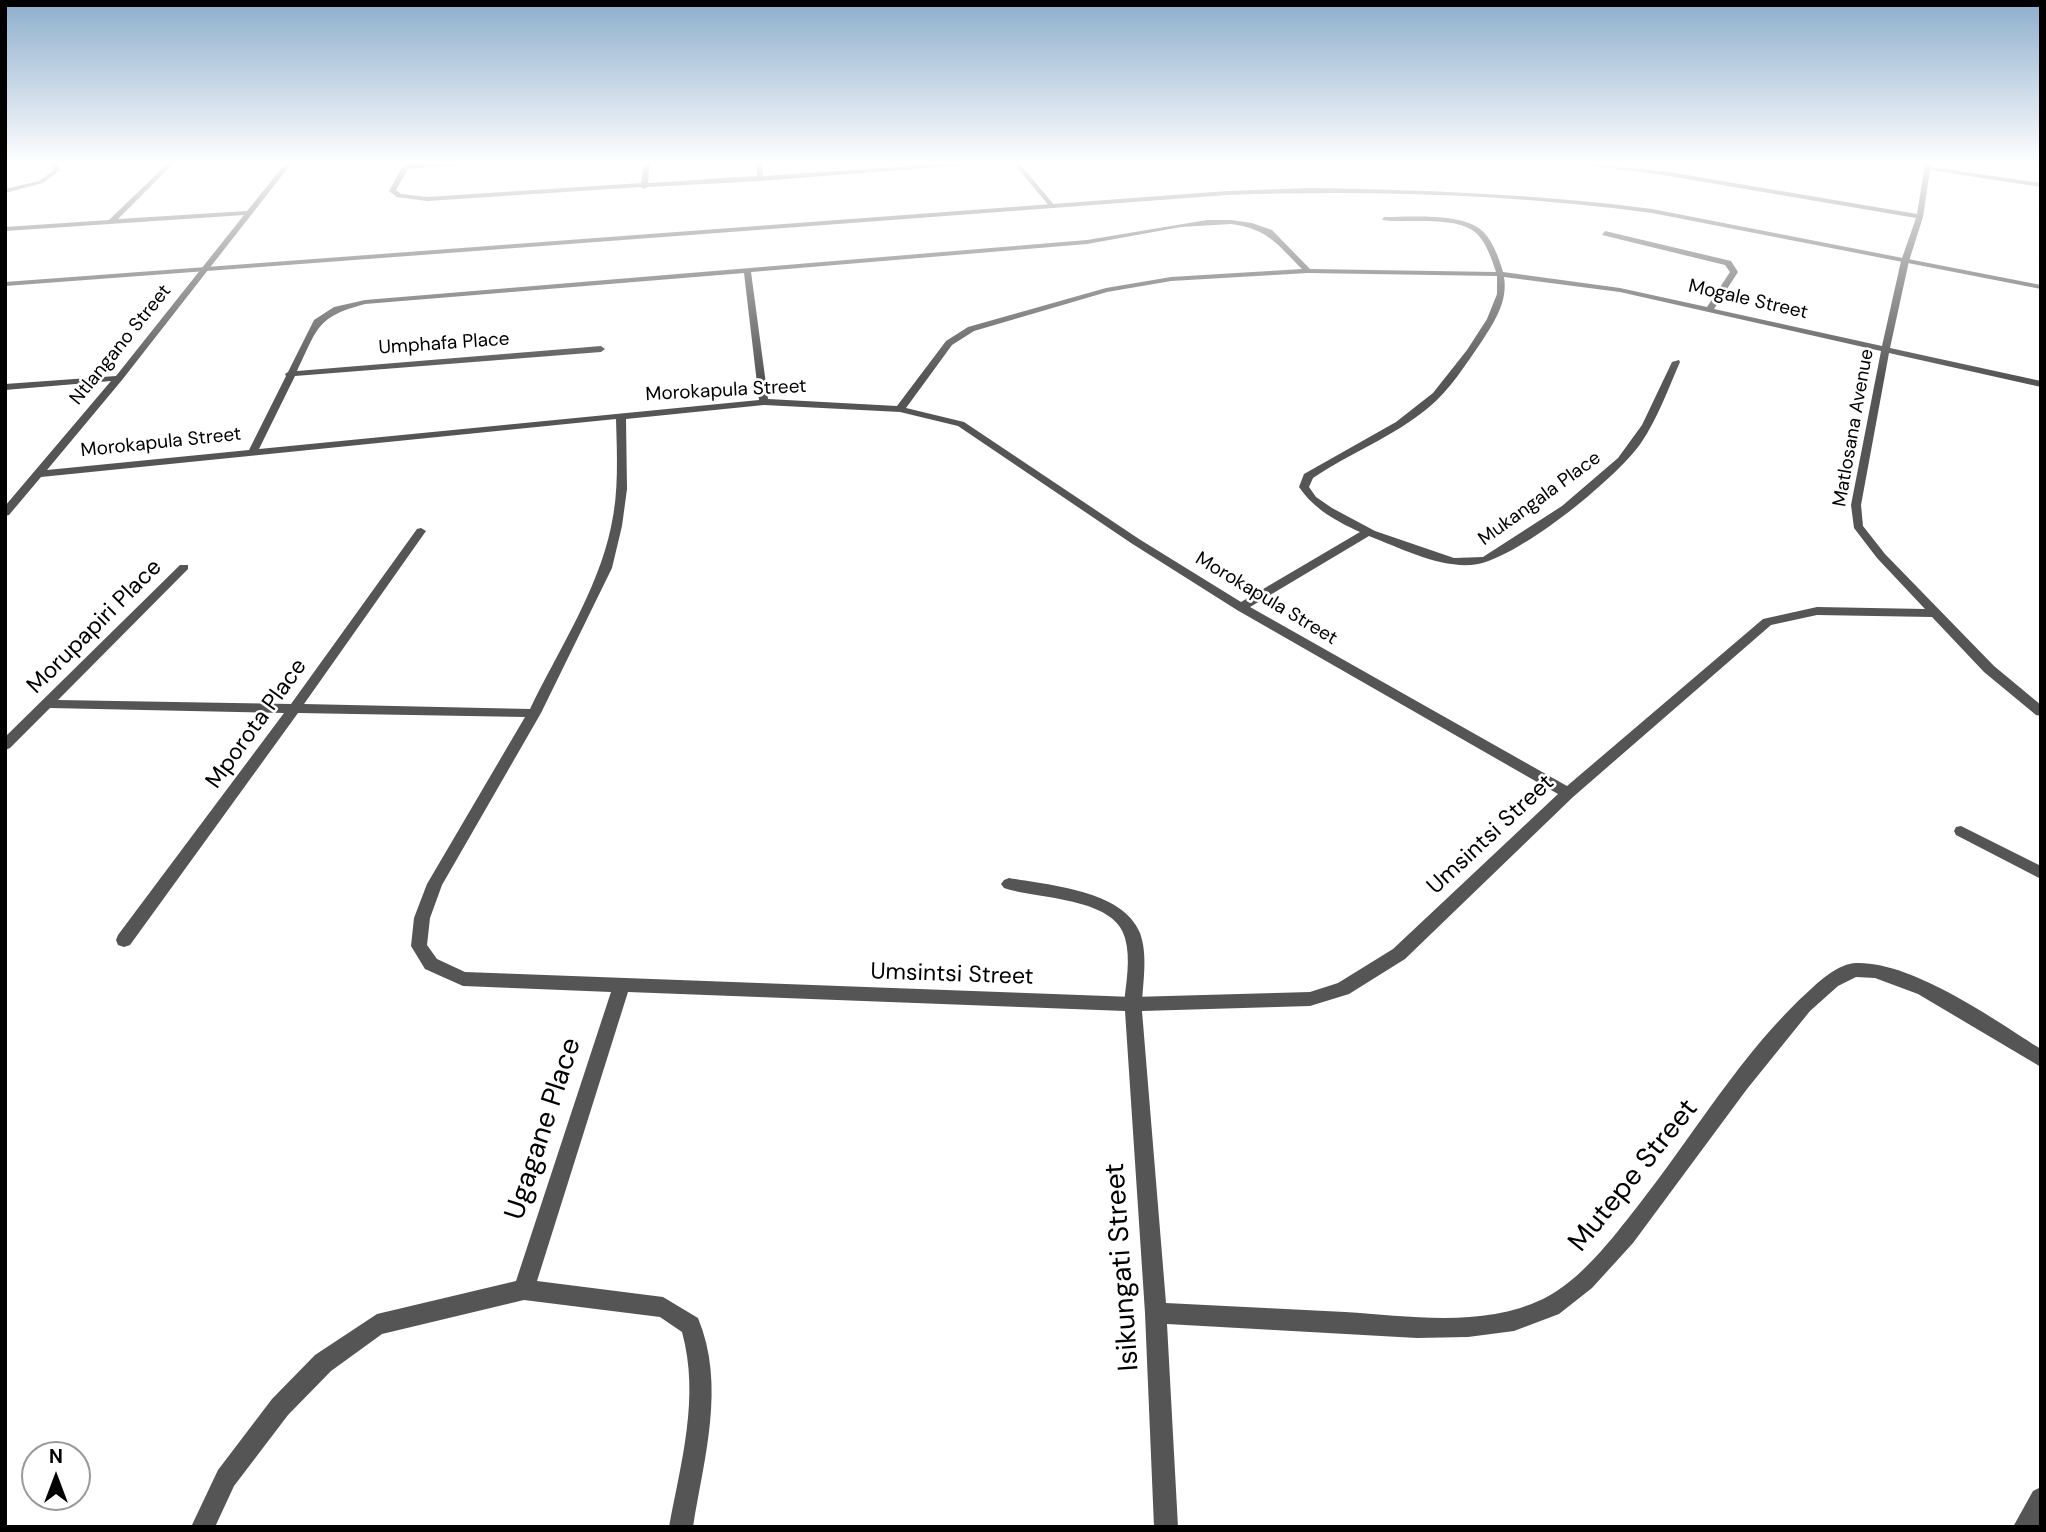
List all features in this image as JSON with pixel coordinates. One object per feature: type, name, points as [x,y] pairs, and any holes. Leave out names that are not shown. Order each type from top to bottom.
[{"type":"street","name":"Ntlangano Street","points":[[5,513],[119,378],[231,235]]},
{"type":"street","points":[[5,284],[664,235]]},
{"type":"street","points":[[253,451],[317,322],[326,313],[351,305],[1087,242],[1121,235]]},
{"type":"street","points":[[1272,235],[1308,271]]},
{"type":"street","points":[[1481,235],[1502,274]]},
{"type":"street","points":[[1615,235],[1728,263],[1734,272],[1710,309]]},
{"type":"street","points":[[1774,235],[2041,287]]},
{"type":"street","name":"Matlosana Avenue","points":[[1914,235],[1905,261],[1885,351],[1856,505],[1858,526],[1933,613],[1989,669],[2041,712]]},
{"type":"street","points":[[747,270],[764,402]]},
{"type":"street","name":"Mogale Street","points":[[900,409],[949,343],[971,328],[1106,290],[1227,275],[1308,271],[1502,274],[1620,290],[2041,384]]},
{"type":"street","name":"Mukangala Place","points":[[1502,274],[1498,306],[1445,386],[1426,405],[1398,424],[1329,461],[1305,481],[1307,495],[1314,503],[1370,531],[1454,561],[1486,560],[1588,489],[1622,460],[1637,441],[1676,362]]},
{"type":"street","name":"Umphafa Place","points":[[289,374],[601,349]]},
{"type":"street","points":[[5,387],[119,378]]},
{"type":"street","name":"Morokapula Street","points":[[36,474],[764,402],[900,409],[961,424],[1135,541],[1241,607],[1568,793]]},
{"type":"street","name":"Umsintsi Street","points":[[621,415],[622,489],[617,526],[606,568],[534,713],[435,884],[422,918],[419,946],[431,964],[463,979],[621,987],[1133,1004],[1310,999],[1343,989],[1399,954],[1568,793],[1767,622],[1817,611],[1933,613]]},
{"type":"street","name":"Mporota Place","points":[[124,940],[421,531]]},
{"type":"street","points":[[1241,607],[1370,531]]},
{"type":"street","name":"Morupapiri Place","points":[[5,745],[184,567]]},
{"type":"street","points":[[48,704],[534,713]]},
{"type":"street","points":[[1961,831],[2041,873]]},
{"type":"street","name":"Isikungati Street","points":[[1009,884],[1102,905],[1123,918],[1133,936],[1133,1004],[1156,1313],[1166,1527]]},
{"type":"street","name":"Mutepe Street","points":[[1156,1313],[1430,1327],[1485,1324],[1531,1315],[1565,1298],[1596,1270],[1635,1227],[1782,1031],[1837,974],[1855,970],[1880,972],[1905,981],[1941,999],[2041,1059]]},
{"type":"street","name":"Ugagane Place","points":[[524,1290],[621,987]]},
{"type":"street","points":[[203,1527],[226,1478],[280,1407],[323,1363],[377,1325],[524,1290],[663,1307],[691,1325],[700,1357],[702,1404],[681,1527]]},
{"type":"street","points":[[2025,1527],[2041,1499]]}]
